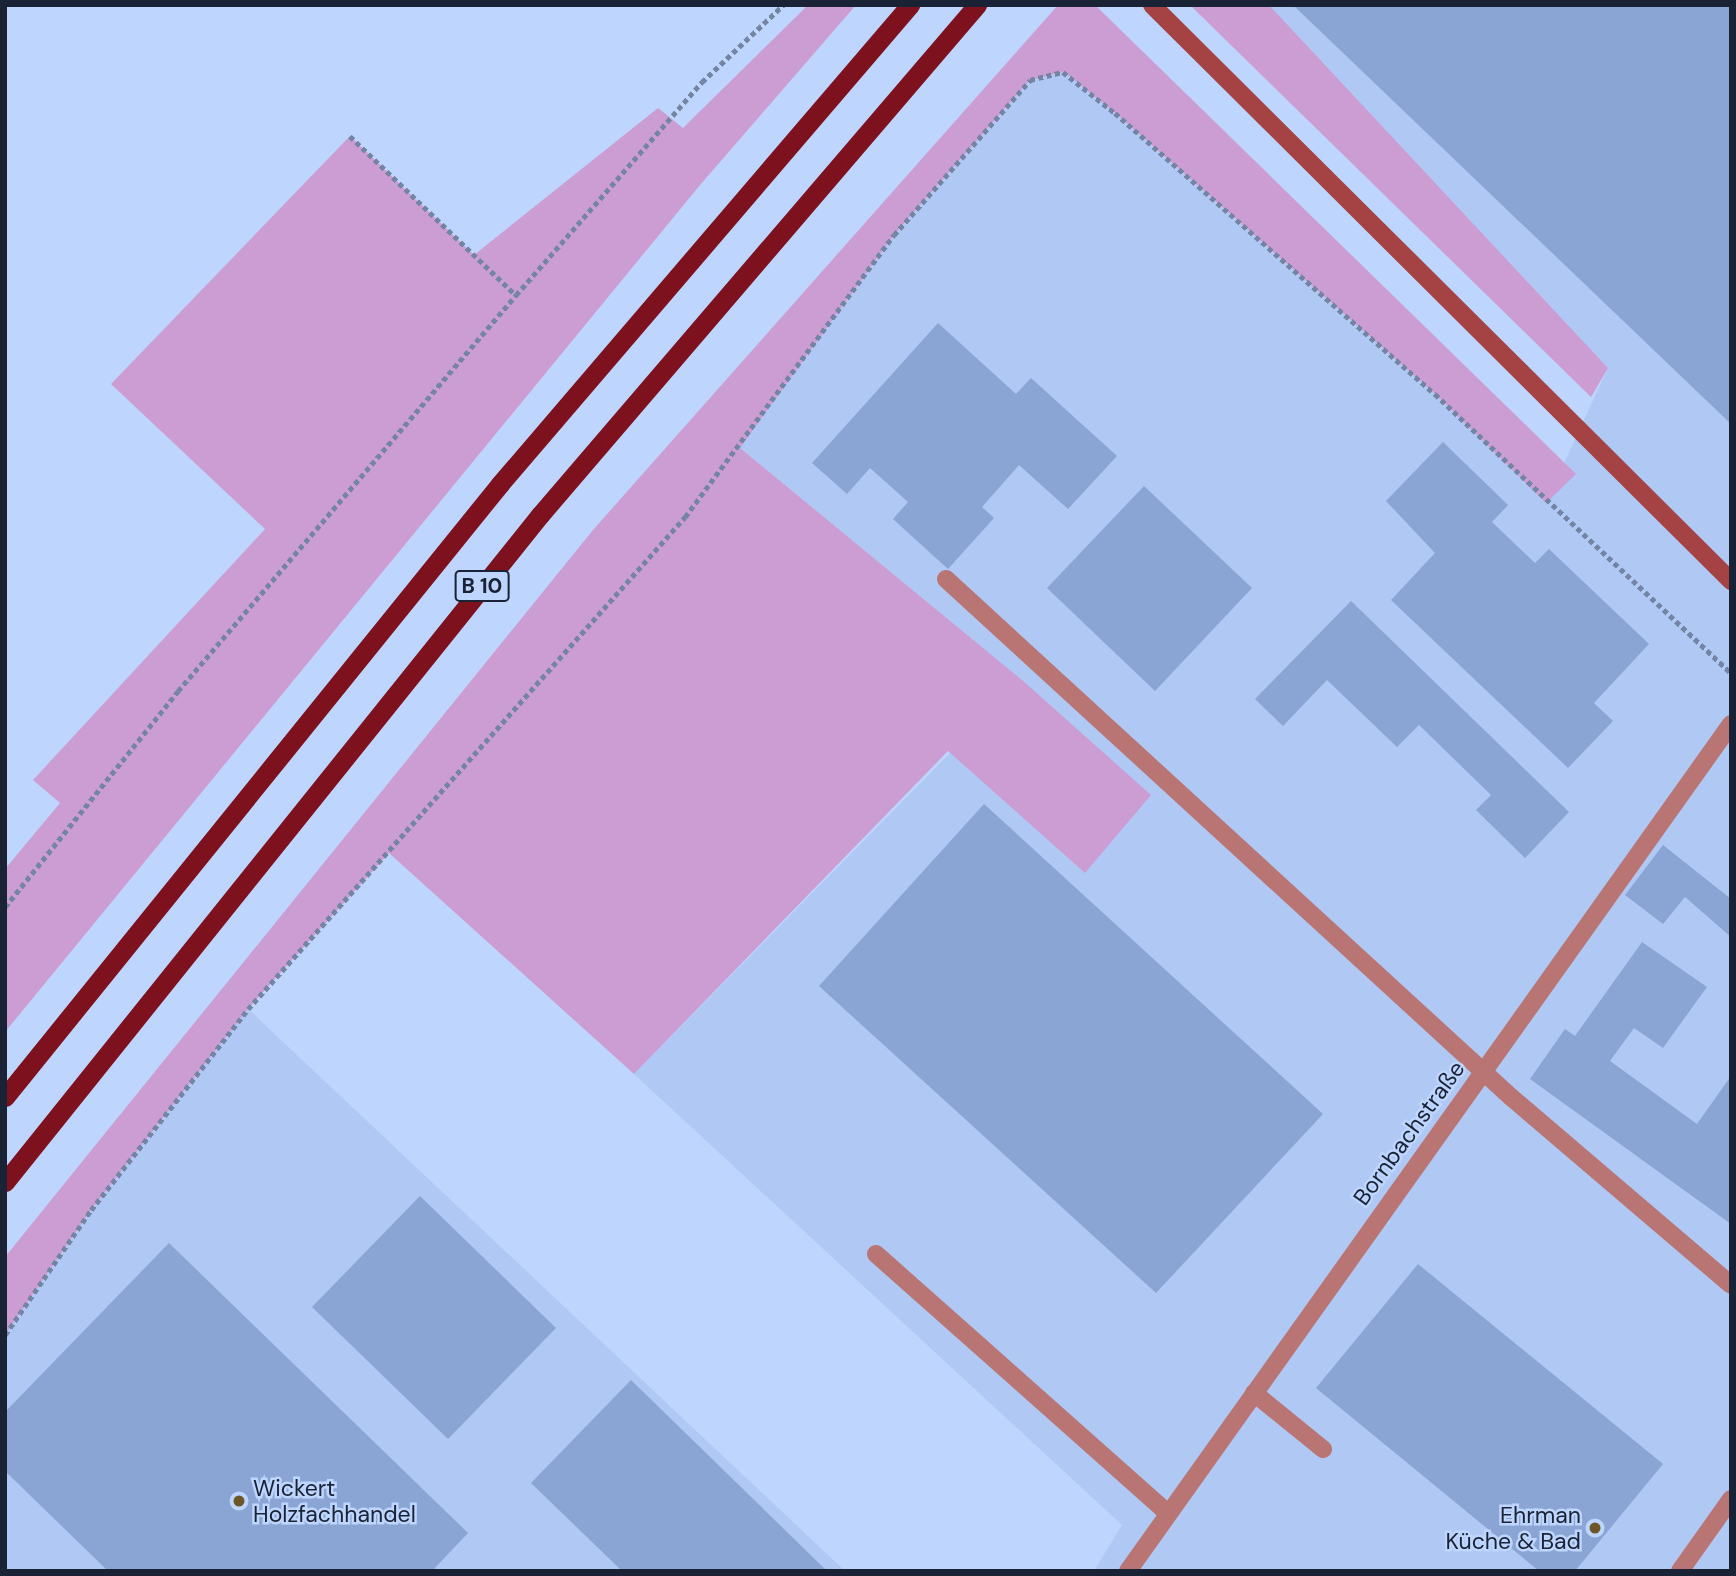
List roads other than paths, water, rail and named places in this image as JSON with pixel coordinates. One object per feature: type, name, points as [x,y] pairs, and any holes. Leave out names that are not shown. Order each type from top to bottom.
[{"type":"highway","name":"B 10","points":[[5,1097],[491,494],[911,5]]},
{"type":"highway","name":"B 10","points":[[5,1182],[540,515],[977,5]]},
{"type":"main road","points":[[1152,5],[1730,581]]},
{"type":"street","points":[[946,579],[1485,1071],[1731,1285]]},
{"type":"street","name":"Bornbachstraße","points":[[1128,1571],[1731,724]]},
{"type":"street","points":[[876,1254],[1168,1513]]},
{"type":"street","points":[[1255,1393],[1323,1449]]},
{"type":"street","points":[[1680,1571],[1731,1499]]},
{"type":"place","name":"Wickert Holzfachhandel","points":[[239,1501]]},
{"type":"place","name":"Ehrman Küche & Bad","points":[[1595,1528]]}]
